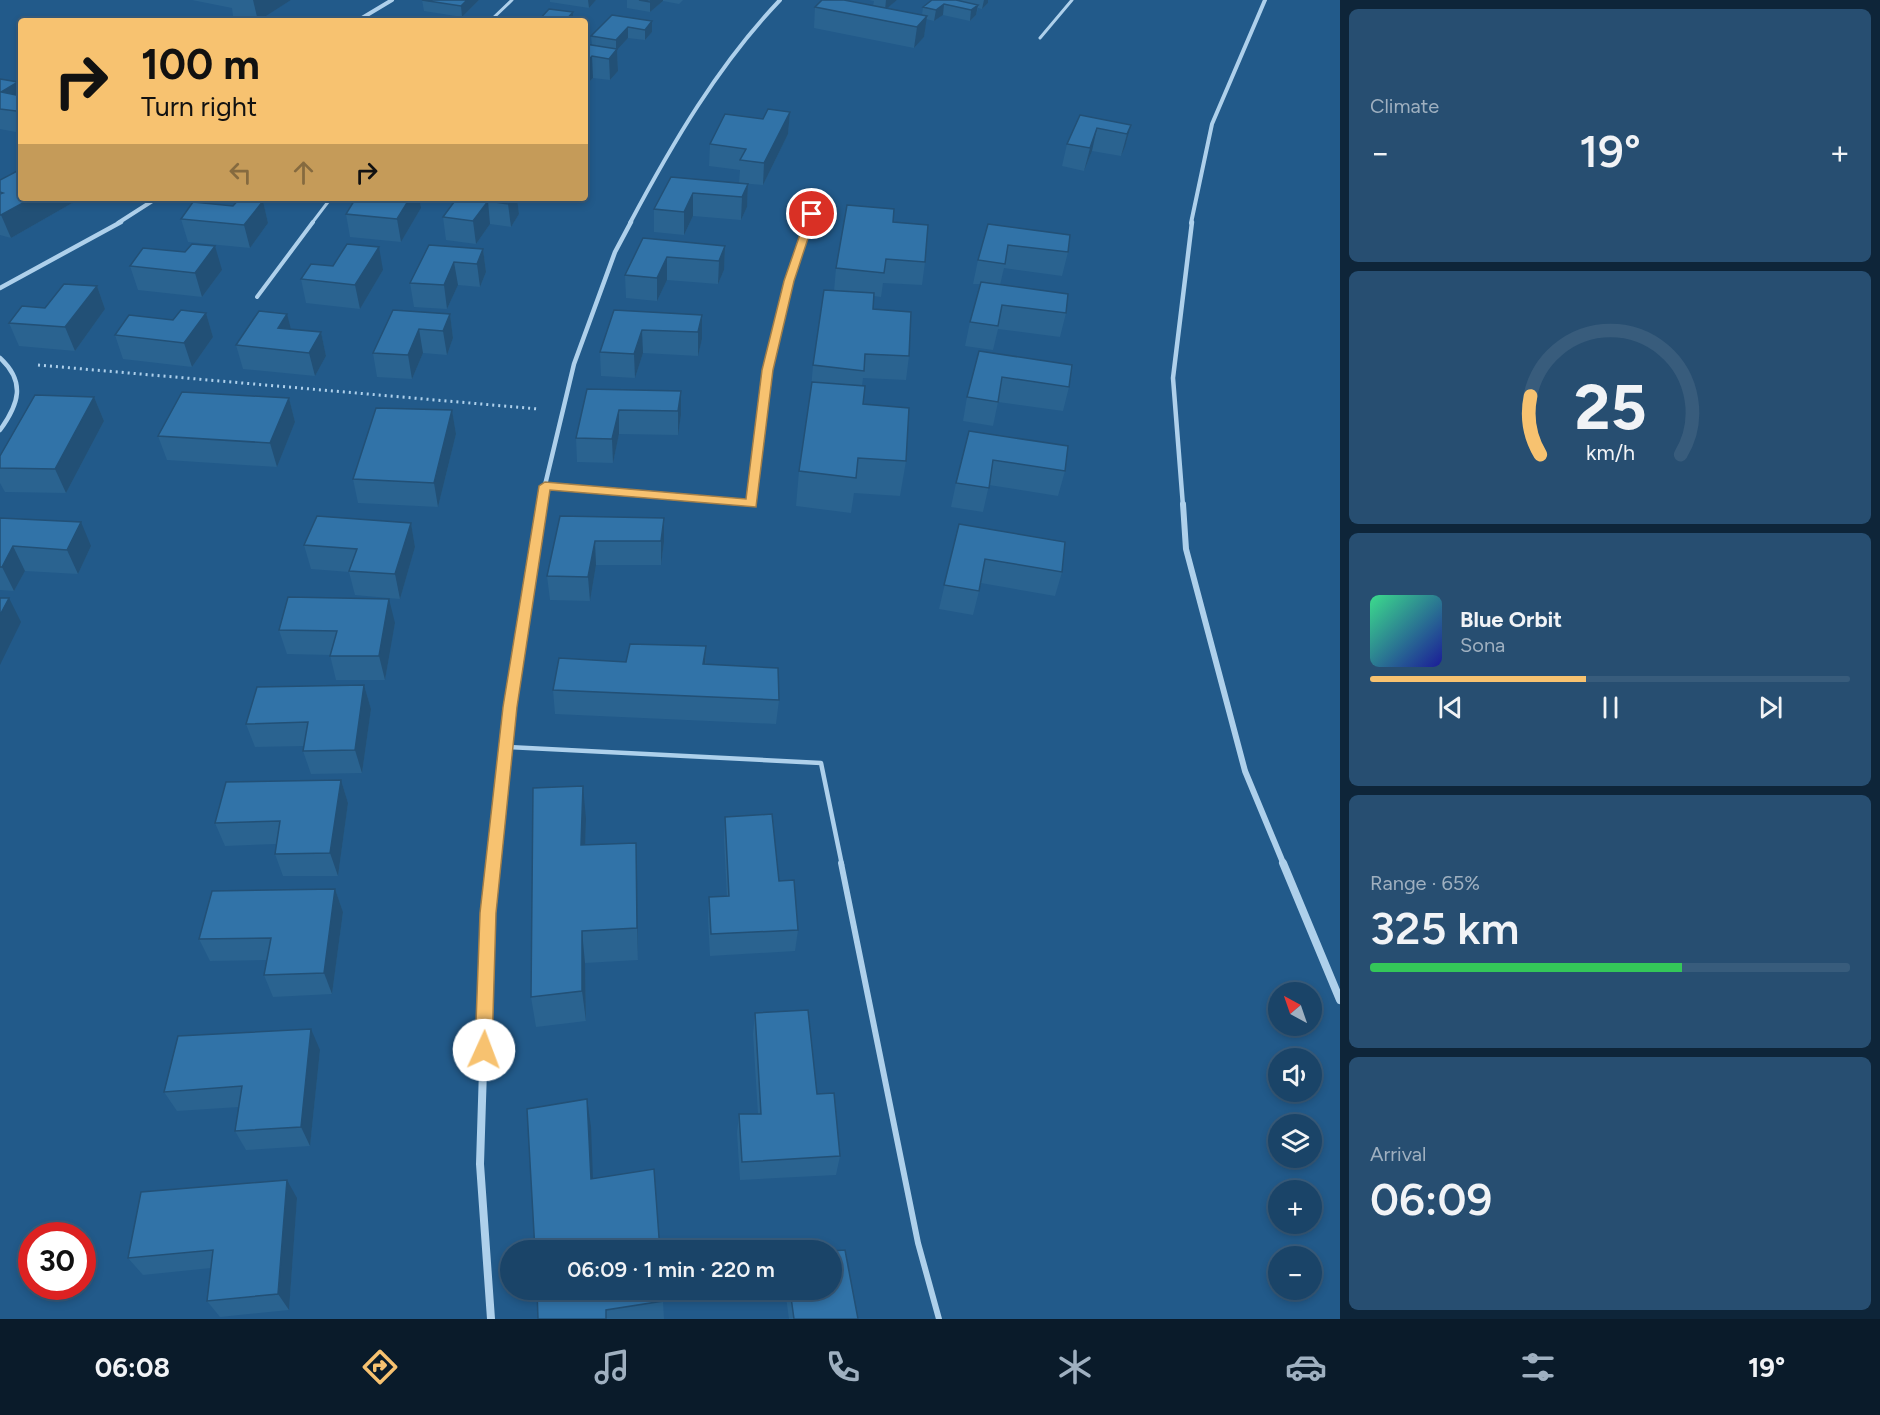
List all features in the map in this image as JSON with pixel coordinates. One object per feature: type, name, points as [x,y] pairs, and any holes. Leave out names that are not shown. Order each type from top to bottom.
[{"type":"street","points":[[362,18],[392,0]]},
{"type":"street","points":[[491,1319],[480,1164],[488,913],[512,686],[545,486],[574,364],[615,252],[663,161],[714,81],[759,22],[780,0]]},
{"type":"street","points":[[1265,0],[1212,124],[1190,230],[1173,378],[1175,412],[1186,549],[1245,771],[1340,1000]]},
{"type":"street","points":[[0,288],[132,216],[153,201]]},
{"type":"street","points":[[0,430],[9,418],[19,391],[11,368],[2,360]]},
{"type":"lane","points":[[493,18],[512,0]]},
{"type":"lane","points":[[1040,38],[1072,0]]},
{"type":"lane","points":[[257,297],[329,201]]},
{"type":"lane","points":[[545,486],[751,504],[768,370],[789,281],[812,214]]},
{"type":"lane","points":[[506,747],[821,763],[918,1243],[939,1319]]},
{"type":"path","points":[[2,360],[563,411]]},
{"type":"building","points":[[422,0],[467,0],[461,6]]},
{"type":"building","points":[[822,0],[844,0],[927,16],[917,27],[815,7]]},
{"type":"building","points":[[932,0],[956,0],[978,5],[971,10],[944,4],[936,10],[923,7]]},
{"type":"building","points":[[549,9],[573,12],[568,18],[541,18]]},
{"type":"building","points":[[612,15],[652,21],[645,30],[628,27],[616,40],[591,36]]},
{"type":"building","points":[[588,44],[617,49],[609,59],[592,56],[588,61]]},
{"type":"building","points":[[0,79],[18,82],[1,92],[18,95],[18,110],[0,109]]},
{"type":"building","points":[[768,109],[790,112],[764,163],[740,160],[746,149],[710,144],[725,114],[763,119]]},
{"type":"building","points":[[1080,115],[1131,125],[1127,134],[1097,128],[1090,148],[1067,144]]},
{"type":"building","points":[[18,171],[18,201],[27,201],[1,215],[0,194],[3,193],[0,192],[0,180]]},
{"type":"building","points":[[671,177],[748,184],[742,197],[693,193],[684,212],[654,209]]},
{"type":"building","points":[[237,201],[263,201],[244,225],[181,219],[193,202],[233,206]]},
{"type":"building","points":[[354,201],[408,201],[397,219],[346,214]]},
{"type":"building","points":[[455,201],[488,201],[473,221],[443,217]]},
{"type":"building","points":[[488,201],[510,201],[508,204]]},
{"type":"building","points":[[847,205],[894,209],[893,222],[928,225],[925,262],[886,259],[884,273],[836,268]]},
{"type":"building","points":[[988,224],[1070,235],[1068,252],[1008,245],[1005,264],[978,260]]},
{"type":"building","points":[[643,238],[725,246],[719,261],[667,257],[657,278],[625,275]]},
{"type":"building","points":[[192,244],[215,246],[195,273],[130,266],[143,248],[185,252]]},
{"type":"building","points":[[347,244],[379,247],[355,285],[301,279],[311,264],[333,266]]},
{"type":"building","points":[[429,245],[483,249],[477,264],[454,262],[444,285],[410,283]]},
{"type":"building","points":[[981,282],[1068,294],[1066,313],[1002,305],[998,326],[970,322]]},
{"type":"building","points":[[64,284],[97,286],[65,327],[9,323],[22,306],[45,308]]},
{"type":"building","points":[[824,290],[874,293],[873,309],[911,312],[909,356],[865,354],[864,371],[813,365]]},
{"type":"building","points":[[181,310],[206,313],[184,343],[115,335],[129,315],[173,320]]},
{"type":"building","points":[[393,310],[450,314],[443,331],[419,329],[408,355],[373,353]]},
{"type":"building","points":[[614,310],[702,315],[698,332],[642,330],[634,354],[600,352]]},
{"type":"building","points":[[259,311],[287,314],[278,328],[321,332],[309,353],[236,345]]},
{"type":"building","points":[[979,351],[1072,365],[1069,387],[1002,377],[998,402],[967,397]]},
{"type":"building","points":[[812,382],[865,386],[863,404],[909,408],[906,461],[858,458],[856,478],[799,471]]},
{"type":"building","points":[[587,389],[681,391],[678,411],[619,410],[612,439],[576,438]]},
{"type":"building","points":[[182,392],[289,398],[270,443],[158,436]]},
{"type":"building","points":[[35,395],[94,397],[55,469],[0,468],[0,456]]},
{"type":"building","points":[[376,408],[452,410],[434,483],[353,479]]},
{"type":"building","points":[[969,431],[1068,446],[1065,471],[993,460],[989,488],[956,483]]},
{"type":"building","points":[[317,516],[411,523],[395,574],[349,571],[357,549],[304,545]]},
{"type":"building","points":[[560,516],[664,518],[661,541],[595,541],[588,577],[547,576]]},
{"type":"building","points":[[0,518],[81,522],[67,550],[13,546],[0,567]]},
{"type":"building","points":[[959,524],[1065,542],[1062,572],[985,559],[979,591],[944,585]]},
{"type":"building","points":[[288,597],[389,599],[379,656],[330,656],[337,631],[279,630]]},
{"type":"building","points":[[0,598],[9,598],[0,615]]},
{"type":"building","points":[[630,644],[706,646],[703,664],[778,668],[779,700],[553,690],[559,658],[626,662]]},
{"type":"building","points":[[364,685],[355,750],[303,751],[308,722],[246,724],[257,687]]},
{"type":"building","points":[[341,780],[330,853],[275,854],[280,821],[215,823],[226,782]]},
{"type":"building","points":[[583,786],[581,845],[636,843],[637,928],[582,931],[582,991],[531,997],[533,788]]},
{"type":"building","points":[[772,814],[779,881],[794,880],[798,930],[711,934],[709,897],[729,896],[725,817]]},
{"type":"building","points":[[335,889],[324,973],[264,975],[271,938],[199,939],[212,891]]},
{"type":"building","points":[[808,1010],[817,1094],[834,1093],[840,1156],[742,1162],[739,1114],[761,1114],[755,1013]]},
{"type":"building","points":[[311,1029],[301,1127],[235,1131],[242,1086],[164,1092],[178,1036]]},
{"type":"building","points":[[587,1099],[591,1179],[654,1169],[659,1240],[534,1240],[527,1109]]},
{"type":"building","points":[[287,1180],[278,1294],[207,1301],[213,1250],[128,1258],[141,1192]]},
{"type":"building","points":[[842,1250],[845,1250],[858,1319],[794,1319],[791,1300],[842,1300]]},
{"type":"building","points":[[537,1300],[663,1300],[606,1310],[606,1319],[538,1319]]},
{"type":"route","points":[[484,1050],[488,913],[512,686],[545,486],[751,504],[768,370],[789,281],[812,214]]}]
